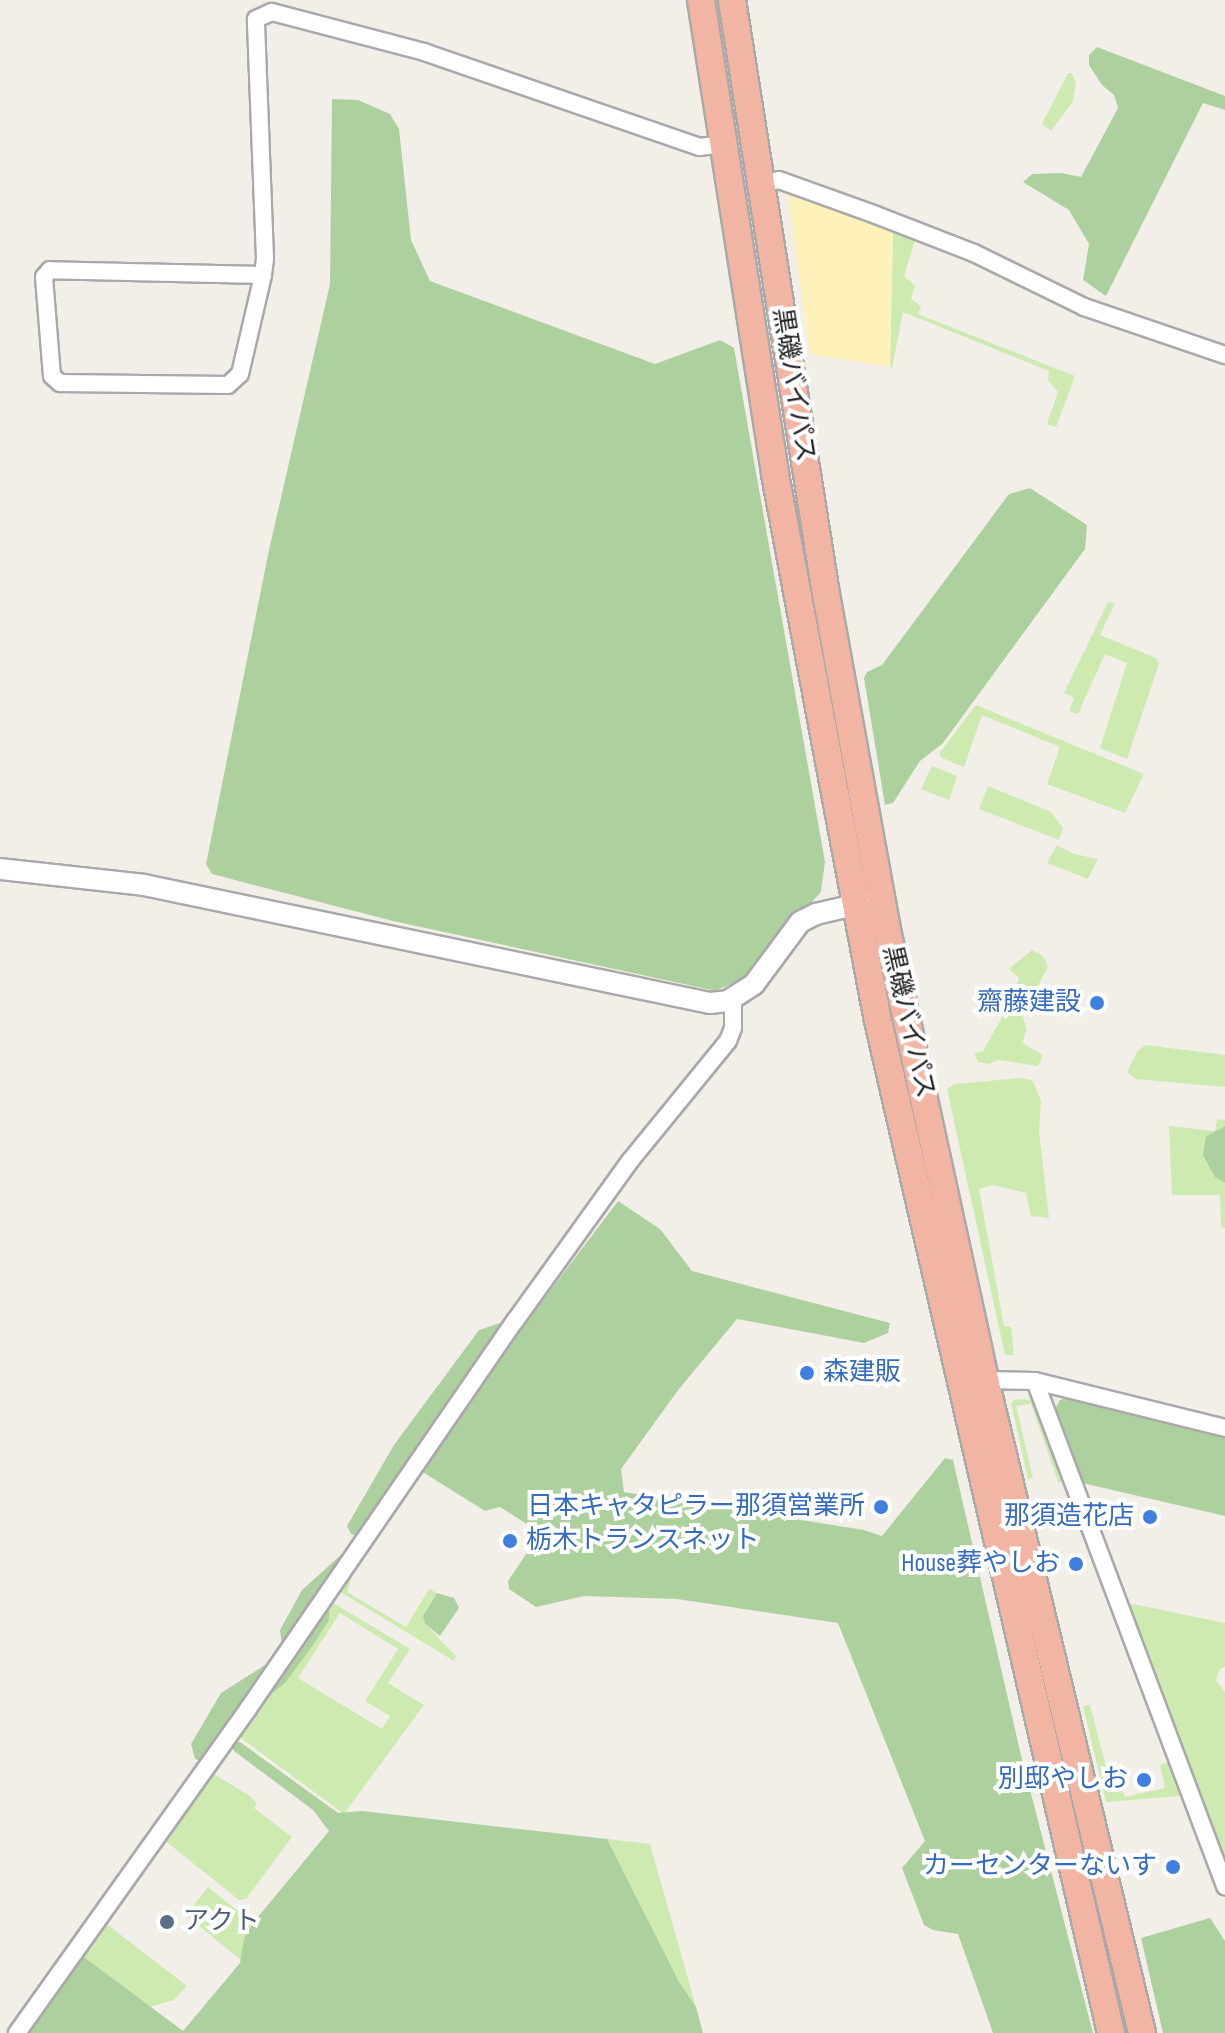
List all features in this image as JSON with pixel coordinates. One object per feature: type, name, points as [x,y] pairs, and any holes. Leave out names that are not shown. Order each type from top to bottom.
[{"type":"highway","name":"黒磯バイパス","points":[[701,0],[721,144],[775,474],[1111,2033]]},
{"type":"highway","name":"黒磯バイパス","points":[[732,0],[868,901]]},
{"type":"highway","name":"黒磯バイパス","points":[[973,1382],[1142,2033]]},
{"type":"street","points":[[263,275],[50,270],[44,277],[52,376],[60,383],[228,385],[240,374],[263,275],[265,258],[256,19],[272,12],[424,52],[700,147],[721,144]]},
{"type":"street","points":[[759,184],[779,180],[876,215],[974,253],[1084,307],[1225,355]]},
{"type":"street","points":[[0,869],[144,885],[710,1003],[733,998],[754,984],[800,922],[816,914],[868,901]]},
{"type":"street","points":[[17,2033],[248,1709],[515,1321],[630,1161],[728,1041],[733,1028],[733,998]]},
{"type":"street","points":[[1035,1381],[1223,1877]]},
{"type":"street","points":[[973,1382],[1035,1381],[1225,1428]]},
{"type":"green space","points":[[1097,47],[1225,96],[1225,110],[1203,103],[1106,296],[1083,280],[1089,244],[1069,210],[1023,182],[1032,174],[1061,173],[1081,177],[1118,108],[1114,95],[1102,85],[1089,65],[1089,55]]},
{"type":"green space","points":[[1068,73],[1072,73],[1076,83],[1073,101],[1051,131],[1042,124]]},
{"type":"green space","points":[[332,99],[358,100],[390,114],[399,129],[411,240],[430,281],[655,364],[720,340],[734,348],[825,862],[821,892],[741,979],[716,991],[393,921],[212,874],[206,864],[269,550],[330,284]]},
{"type":"green space","points":[[893,228],[916,237],[904,276],[915,286],[911,299],[921,306],[918,314],[1075,376],[1056,427],[1047,424],[1058,392],[1048,380],[1049,371],[903,312],[890,367]]},
{"type":"green space","points":[[1030,488],[1087,525],[1085,549],[943,743],[920,761],[893,803],[885,805],[864,678],[867,672],[882,665],[1009,494]]},
{"type":"green space","points":[[1108,602],[1115,603],[1100,635],[1156,658],[1159,664],[1127,759],[1100,748],[1127,663],[1105,654],[1078,714],[1069,711],[1074,698],[1064,693]]},
{"type":"green space","points":[[976,705],[1144,774],[1125,813],[1047,784],[1060,747],[982,715],[964,767],[942,758],[939,754]]},
{"type":"green space","points":[[932,766],[957,776],[949,800],[921,789]]},
{"type":"green space","points":[[988,786],[1051,812],[1063,828],[1059,840],[979,809]]},
{"type":"green space","points":[[1057,845],[1074,854],[1098,859],[1088,879],[1047,863]]},
{"type":"green space","points":[[1032,950],[1043,956],[1048,967],[1022,1015],[1027,1029],[1022,1043],[1043,1055],[1038,1066],[999,1060],[988,1064],[978,1062],[974,1054],[983,1051],[1009,1005],[1019,978],[1009,969]]},
{"type":"green space","points":[[1146,1045],[1225,1055],[1225,1087],[1135,1079],[1127,1072],[1138,1050]]},
{"type":"green space","points":[[1022,1078],[1032,1080],[1041,1100],[1039,1131],[1049,1218],[1031,1216],[1026,1193],[993,1185],[979,1189],[1004,1326],[1011,1326],[1014,1355],[1005,1355],[947,1089],[955,1084]]},
{"type":"green space","points":[[1217,1119],[1225,1120],[1225,1126],[1206,1136],[1215,1177],[1225,1183],[1225,1228],[1221,1227],[1220,1195],[1172,1195],[1169,1126],[1215,1131]]},
{"type":"green space","points":[[1225,1126],[1225,1183],[1215,1177],[1203,1155],[1206,1136]]},
{"type":"green space","points":[[618,1201],[660,1229],[692,1271],[890,1323],[888,1333],[864,1343],[737,1319],[679,1389],[621,1469],[624,1492],[864,1530],[882,1536],[945,1458],[953,1460],[1020,1751],[1093,2033],[993,2033],[958,1934],[933,1930],[924,1925],[902,1868],[925,1841],[838,1623],[677,1599],[584,1596],[536,1607],[509,1589],[508,1581],[539,1535],[538,1531],[500,1507],[485,1511],[421,1471],[408,1470],[359,1537],[351,1534],[347,1526],[394,1445],[479,1330],[534,1312]]},
{"type":"green space","points":[[1073,1396],[1225,1434],[1225,1516],[1082,1483],[1054,1411],[1060,1400]]},
{"type":"green space","points":[[1016,1399],[1034,1400],[1062,1483],[1058,1482],[1031,1404],[1016,1406],[1033,1478],[1028,1479],[1011,1403]]},
{"type":"green space","points":[[343,1553],[345,1558],[329,1603],[329,1620],[313,1645],[285,1683],[271,1694],[256,1690],[204,1762],[195,1759],[191,1744],[221,1693],[268,1663],[282,1644],[280,1630],[302,1590]]},
{"type":"green space","points":[[351,1572],[347,1592],[406,1627],[429,1589],[437,1593],[423,1616],[425,1624],[456,1656],[454,1661],[337,1590]]},
{"type":"green space","points":[[437,1593],[454,1598],[459,1608],[440,1636],[425,1624],[423,1616]]},
{"type":"green space","points":[[330,1601],[410,1649],[388,1683],[424,1705],[344,1814],[238,1736]],"holes":[[[340,1613],[398,1649],[365,1701],[390,1716],[382,1729],[298,1678]]]},
{"type":"green space","points":[[1128,1603],[1225,1623],[1225,1667],[1220,1669],[1216,1680],[1225,1692],[1225,1859]]},
{"type":"green space","points":[[1090,1705],[1111,1786],[1119,1784],[1125,1797],[1165,1788],[1160,1765],[1167,1762],[1180,1796],[1106,1802],[1083,1706]]},
{"type":"green space","points":[[240,1742],[338,1813],[362,1811],[607,1839],[679,1982],[696,2007],[703,2033],[25,2033],[80,1954],[183,2031],[240,1963],[244,1939],[253,1923],[329,1831],[313,1810],[234,1751],[231,1746]]},
{"type":"green space","points":[[214,1774],[250,1796],[257,1804],[254,1808],[292,1837],[246,1899],[239,1900],[164,1840]]},
{"type":"green space","points":[[607,1839],[650,1844],[696,2007],[679,1983]]},
{"type":"green space","points":[[208,1887],[253,1923],[244,1939],[242,1961],[186,1915]]},
{"type":"green space","points":[[1210,1918],[1225,1941],[1225,2033],[1163,2033],[1141,1938]]},
{"type":"green space","points":[[104,1922],[187,1986],[174,2000],[150,2007],[80,1954]]},
{"type":"sand","points":[[787,189],[893,228],[890,367],[810,354]]},
{"type":"place","name":"齋藤建設","points":[[1097,1003]]},
{"type":"place","name":"森建販","points":[[807,1373]]},
{"type":"place","name":"日本キャタピラー那須営業所","points":[[881,1507]]},
{"type":"place","name":"那須造花店","points":[[1150,1517]]},
{"type":"place","name":"栃木トランスネット","points":[[510,1541]]},
{"type":"place","name":"House葬やしお","points":[[1076,1564]]},
{"type":"place","name":"別邸やしお","points":[[1144,1780]]},
{"type":"place","name":"カーセンターないす","points":[[1173,1867]]},
{"type":"place","name":"アクト","points":[[167,1922]]}]
